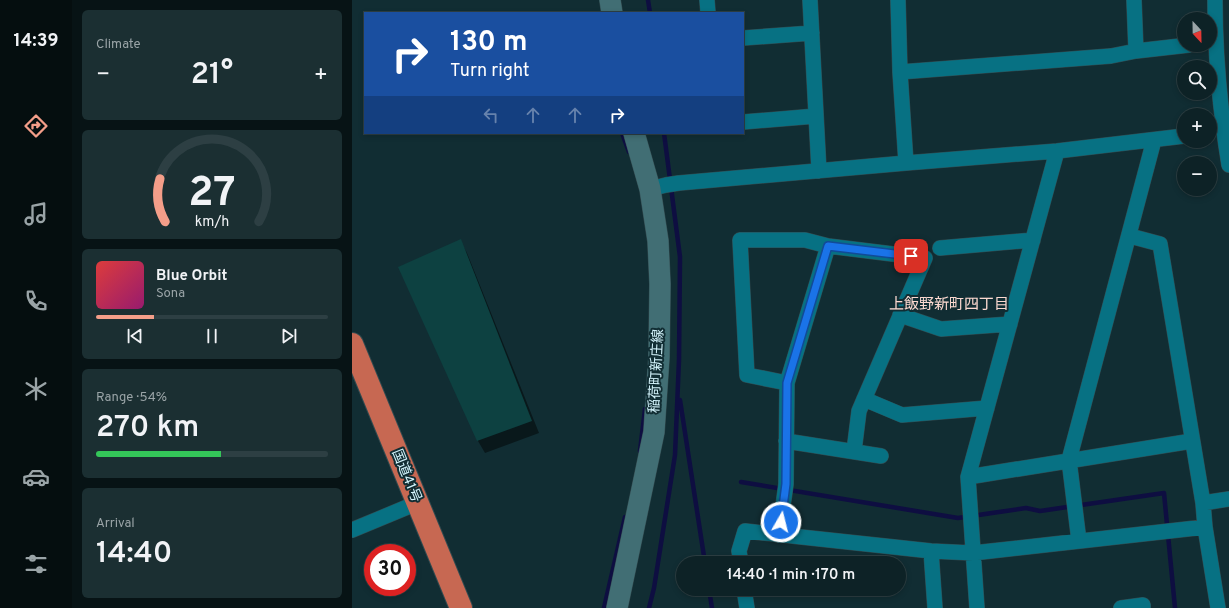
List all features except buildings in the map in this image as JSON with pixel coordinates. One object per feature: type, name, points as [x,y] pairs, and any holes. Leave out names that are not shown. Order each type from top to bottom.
[{"type":"highway","name":"国道41号","points":[[352,344],[461,608]]},
{"type":"main road","points":[[610,0],[612,12]]},
{"type":"main road","name":"稲荷町新庄線","points":[[617,608],[654,432],[659,357],[660,284],[658,242],[665,186],[635,134]]},
{"type":"street","points":[[707,0],[708,12]]},
{"type":"street","points":[[810,0],[819,171]]},
{"type":"street","points":[[898,0],[900,72],[906,163]]},
{"type":"street","points":[[1134,0],[1136,51]]},
{"type":"street","points":[[1214,12],[1215,0]]},
{"type":"street","points":[[744,38],[812,33]]},
{"type":"street","points":[[900,72],[1111,56],[1136,51],[1177,46]]},
{"type":"street","points":[[1213,52],[1221,130],[1229,165]]},
{"type":"street","points":[[744,122],[816,116]]},
{"type":"street","points":[[665,186],[906,163],[1057,152],[1177,137]]},
{"type":"street","points":[[1080,541],[1069,460],[1130,236],[1154,140]]},
{"type":"street","points":[[977,608],[968,477],[1057,152]]},
{"type":"street","points":[[1130,236],[1160,244],[1203,503],[1205,527],[1218,608]]},
{"type":"street","points":[[787,383],[747,375],[740,240],[805,240],[828,246],[925,258],[859,411],[854,451]]},
{"type":"street","points":[[940,248],[1033,240]]},
{"type":"street","points":[[780,535],[786,484],[787,383],[828,246]]},
{"type":"street","points":[[900,315],[941,329],[1010,324]]},
{"type":"street","points":[[864,399],[902,415],[987,408]]},
{"type":"street","points":[[786,440],[881,456]]},
{"type":"street","points":[[968,477],[1192,441]]},
{"type":"street","points":[[1203,503],[1229,498]]},
{"type":"street","points":[[352,530],[417,503]]},
{"type":"street","points":[[740,556],[739,550],[745,531],[931,551],[973,553],[1205,527]]},
{"type":"street","points":[[931,551],[935,608]]},
{"type":"street","points":[[745,596],[747,608]]},
{"type":"street","points":[[1121,608],[1143,606],[1143,608]]},
{"type":"waterway","points":[[648,0],[650,12]]},
{"type":"waterway","points":[[622,134],[629,152]]},
{"type":"waterway","points":[[649,608],[654,588],[675,455],[679,360],[680,257],[664,134]]},
{"type":"waterway","points":[[680,400],[704,556]]},
{"type":"waterway","points":[[640,451],[645,409]]},
{"type":"waterway","points":[[741,482],[958,518],[1026,508],[1040,511],[1164,493],[1175,608]]},
{"type":"waterway","points":[[604,608],[625,517]]},
{"type":"waterway","points":[[710,596],[712,608]]},
{"type":"district","name":"上飯野新町四丁目","points":[[949,305]]},
{"type":"route","points":[[781,522],[786,484],[787,383],[828,246],[911,256]]}]
